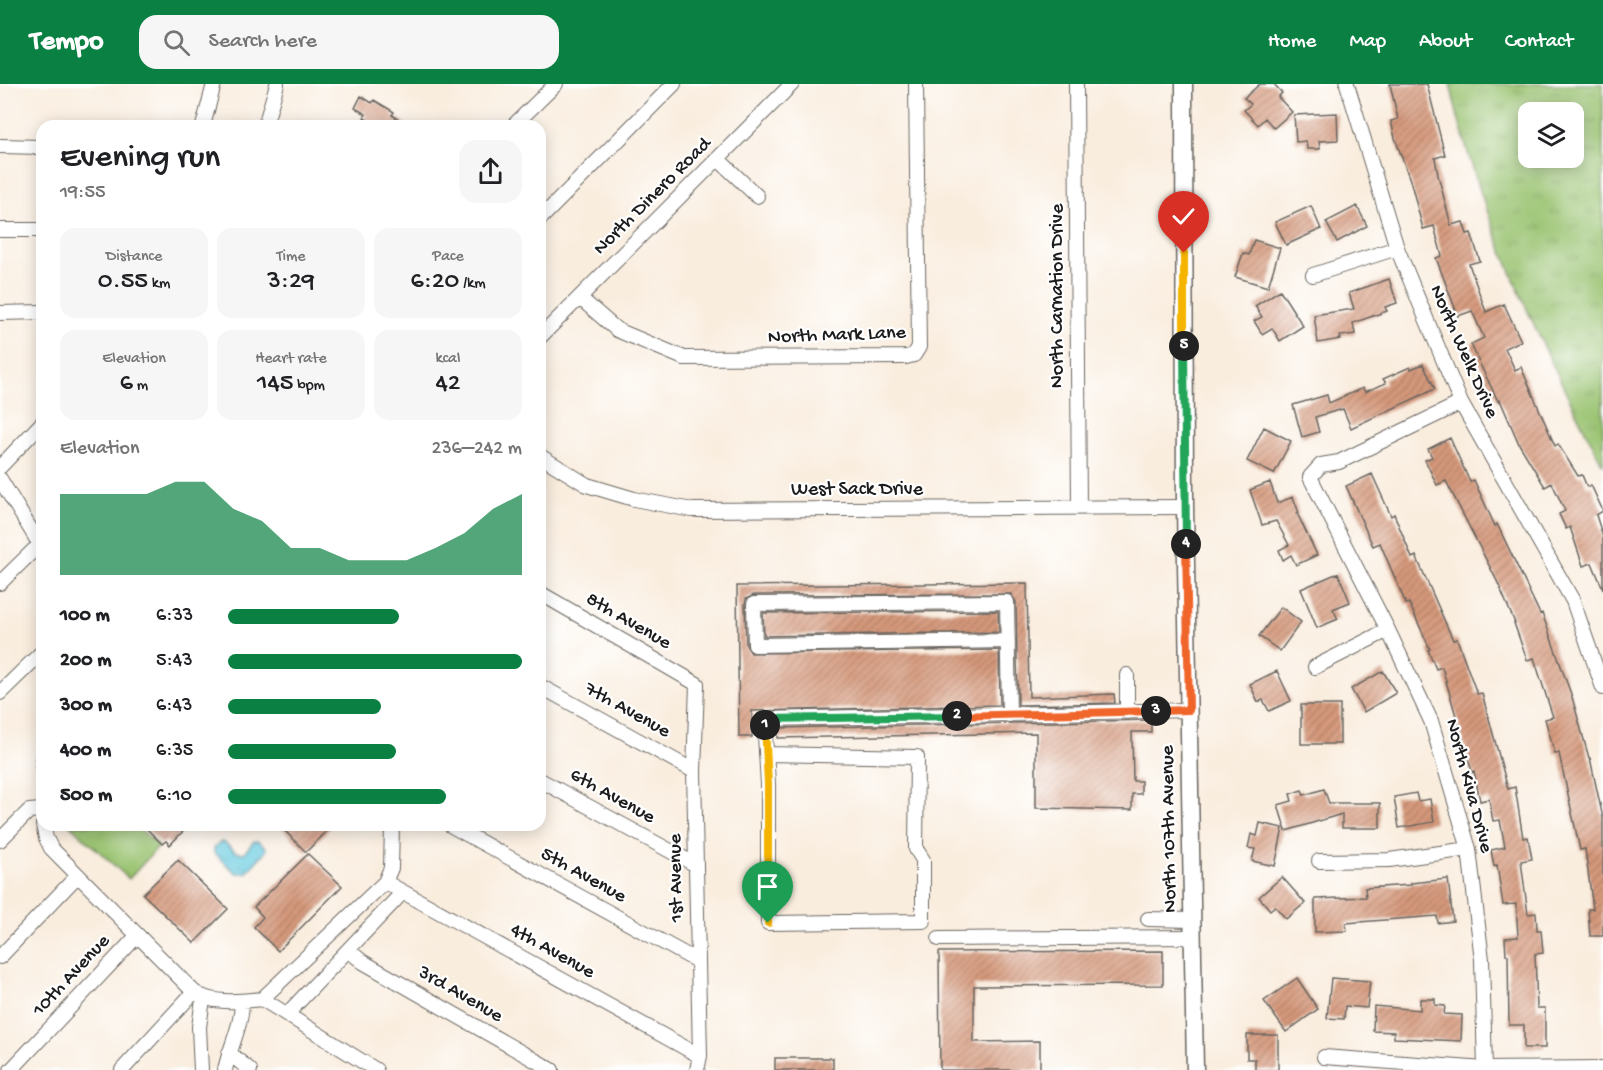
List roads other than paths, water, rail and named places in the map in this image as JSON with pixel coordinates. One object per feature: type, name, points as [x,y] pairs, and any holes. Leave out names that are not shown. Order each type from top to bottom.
[{"type":"main road","name":"North 107th Avenue","points":[[1184,84],[1185,507],[1195,1070]]},
{"type":"street","points":[[205,120],[214,84]]},
{"type":"street","points":[[267,120],[277,84]]},
{"type":"street","points":[[519,120],[556,84]]},
{"type":"street","points":[[546,213],[674,84]]},
{"type":"street","name":"North Dinero Road","points":[[546,331],[792,84]]},
{"type":"street","name":"North Mark Lane","points":[[580,298],[617,330],[684,358],[906,357],[914,355],[919,347],[916,84]]},
{"type":"street","name":"North Carnation Drive","points":[[1076,84],[1079,508]]},
{"type":"street","name":"North Welk Drive","points":[[1347,84],[1397,248],[1461,403],[1573,601],[1603,688]]},
{"type":"street","points":[[0,146],[36,147]]},
{"type":"street","points":[[718,159],[756,196]]},
{"type":"street","points":[[0,230],[36,230]]},
{"type":"street","points":[[1313,275],[1397,248]]},
{"type":"street","points":[[0,313],[36,312]]},
{"type":"street","name":"North Kiva Drive","points":[[1461,403],[1339,462],[1321,465],[1310,477],[1388,630],[1431,721],[1468,849],[1482,960],[1485,1069]]},
{"type":"street","points":[[0,467],[36,429]]},
{"type":"street","name":"West Sack Drive","points":[[546,460],[587,485],[634,499],[692,510],[1185,507]]},
{"type":"street","points":[[0,479],[36,537]]},
{"type":"street","points":[[0,583],[36,550]]},
{"type":"street","name":"8th Avenue","points":[[546,596],[697,684]]},
{"type":"street","points":[[1008,641],[755,645],[754,604],[1007,602],[1008,641],[1009,715]]},
{"type":"street","points":[[1315,667],[1388,630]]},
{"type":"street","points":[[0,693],[36,658]]},
{"type":"street","points":[[1127,675],[1127,712]]},
{"type":"street","name":"1st Avenue","points":[[697,684],[694,771],[700,1056],[697,1070]]},
{"type":"street","name":"7th Avenue","points":[[546,689],[694,771]]},
{"type":"street","points":[[767,754],[917,757],[916,849],[924,860],[924,921],[768,923],[767,754],[764,719],[1189,710]]},
{"type":"street","name":"6th Avenue","points":[[546,783],[696,865]]},
{"type":"street","points":[[0,840],[29,811],[36,810]]},
{"type":"street","points":[[44,831],[51,848],[198,995],[235,1001],[262,999],[288,1013],[376,1070]]},
{"type":"street","points":[[262,999],[385,882],[391,868],[392,831]]},
{"type":"street","name":"5th Avenue","points":[[461,831],[697,961]]},
{"type":"street","points":[[1319,861],[1389,860],[1468,849]]},
{"type":"street","points":[[0,957],[78,875]]},
{"type":"street","name":"4th Avenue","points":[[385,882],[700,1056]]},
{"type":"street","points":[[288,1013],[404,892]]},
{"type":"street","points":[[1148,919],[1193,929]]},
{"type":"street","points":[[939,939],[1193,929]]},
{"type":"street","name":"10th Avenue","points":[[11,1070],[137,936]]},
{"type":"street","name":"3rd Avenue","points":[[349,951],[363,962],[552,1070]]},
{"type":"street","points":[[122,1070],[198,995]]},
{"type":"street","points":[[198,995],[201,1070]]},
{"type":"street","points":[[225,1070],[229,1053],[241,1024],[235,1001]]},
{"type":"street","points":[[229,1053],[250,1070]]},
{"type":"street","points":[[1324,1057],[1485,1069],[1603,1068]]},
{"type":"water","points":[[254,841],[266,847],[266,851],[246,873],[236,873],[214,853],[214,848],[220,842],[224,842],[236,852],[244,853]]}]
